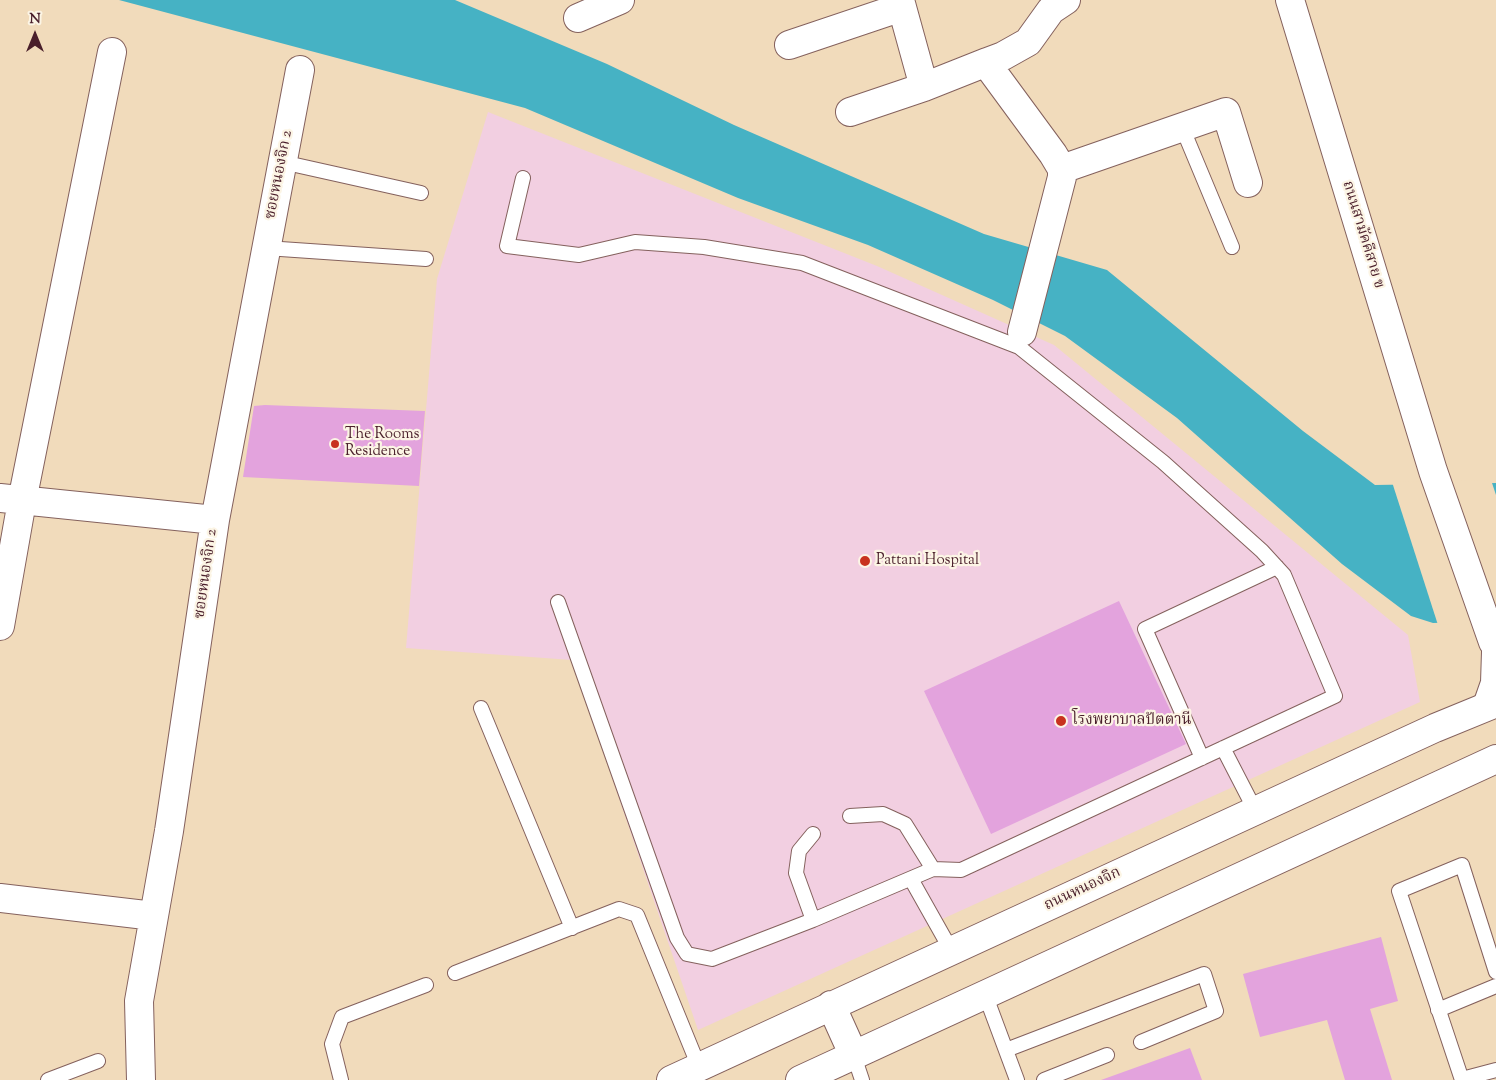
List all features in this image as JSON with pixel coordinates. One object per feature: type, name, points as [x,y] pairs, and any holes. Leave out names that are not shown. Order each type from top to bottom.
[{"type":"street","points":[[578,18],[620,0]]},
{"type":"street","points":[[850,112],[924,87],[1003,56],[1028,42],[1051,10],[1066,0]]},
{"type":"street","name":"ถนนสามัคคีสาย ข","points":[[1290,0],[1433,471],[1494,647]]},
{"type":"street","points":[[789,45],[901,4],[924,87]]},
{"type":"street","points":[[0,626],[11,499],[112,52]]},
{"type":"street","points":[[987,62],[1062,169],[1062,177],[1047,240],[1020,339]]},
{"type":"street","name":"ซอยหนองจิก 2","points":[[141,1080],[139,1001],[170,831],[215,520],[300,70]]},
{"type":"street","points":[[1062,169],[1226,112],[1248,184]]},
{"type":"street","points":[[11,499],[215,520]]},
{"type":"street","points":[[1493,712],[1494,647]]},
{"type":"street","name":"ถนนหนองจิก","points":[[671,1080],[701,1074],[831,1005],[1435,728],[1493,712]]},
{"type":"street","points":[[800,1080],[858,1068],[985,994],[1496,759]]},
{"type":"street","points":[[0,898],[154,916]]},
{"type":"street","points":[[831,1005],[858,1068]]},
{"type":"lane","points":[[1182,127],[1232,247]]},
{"type":"lane","points":[[282,162],[421,193]]},
{"type":"lane","points":[[523,178],[507,246],[579,254],[635,242],[704,247],[802,264],[1020,339],[1163,462],[1262,551],[1277,567],[1284,575],[1335,696],[961,870],[933,869],[813,920],[712,959],[687,954],[677,938],[558,602]]},
{"type":"lane","points":[[266,248],[426,260]]},
{"type":"lane","points":[[1202,758],[1145,629],[1277,567]]},
{"type":"lane","points":[[481,708],[572,928]]},
{"type":"lane","points":[[1223,748],[1255,810]]},
{"type":"lane","points":[[850,816],[883,814],[905,824],[933,869]]},
{"type":"lane","points":[[813,834],[799,851],[796,872],[813,920]]},
{"type":"lane","points":[[1496,972],[1462,864],[1399,891],[1462,1080],[1496,1070]]},
{"type":"lane","points":[[911,879],[951,950]]},
{"type":"lane","points":[[455,973],[619,909],[637,916],[701,1074]]},
{"type":"lane","points":[[1006,1050],[1204,974],[1216,1011],[1141,1042]]},
{"type":"lane","points":[[341,1080],[332,1044],[342,1017],[426,985]]},
{"type":"lane","points":[[1438,1010],[1496,986]]},
{"type":"lane","points":[[985,994],[1017,1080]]},
{"type":"lane","points":[[1044,1080],[1107,1055]]},
{"type":"lane","points":[[48,1080],[98,1061]]},
{"type":"shaded area","name":"Pattani Hospital","points":[[488,112],[877,266],[1054,345],[1408,635],[1420,702],[698,1030],[572,660],[406,648],[437,279]]},
{"type":"water","points":[[119,0],[455,0],[607,64],[734,125],[984,234],[1107,270],[1303,431],[1375,485],[1496,483],[1496,621],[1433,623],[1411,616],[1342,564],[1177,418],[1065,336],[993,300],[868,245],[738,198],[525,108]]},
{"type":"pier","points":[[1491,480],[1496,495],[1496,623],[1438,625],[1392,482]]},
{"type":"building","name":"The Rooms Residence","points":[[254,406],[425,411],[419,486],[243,477]]},
{"type":"building","points":[[1119,601],[1186,744],[991,834],[924,691]]},
{"type":"building","points":[[1381,937],[1398,1001],[1370,1009],[1392,1080],[1345,1080],[1327,1020],[1260,1037],[1243,974]]},
{"type":"building","points":[[1190,1048],[1202,1080],[1101,1080]]},
{"type":"place","name":"The Rooms Residence","points":[[335,444]]},
{"type":"place","name":"Pattani Hospital","points":[[865,561]]},
{"type":"place","name":"โรงพยาบาลปัตตานี","points":[[1061,721]]}]
